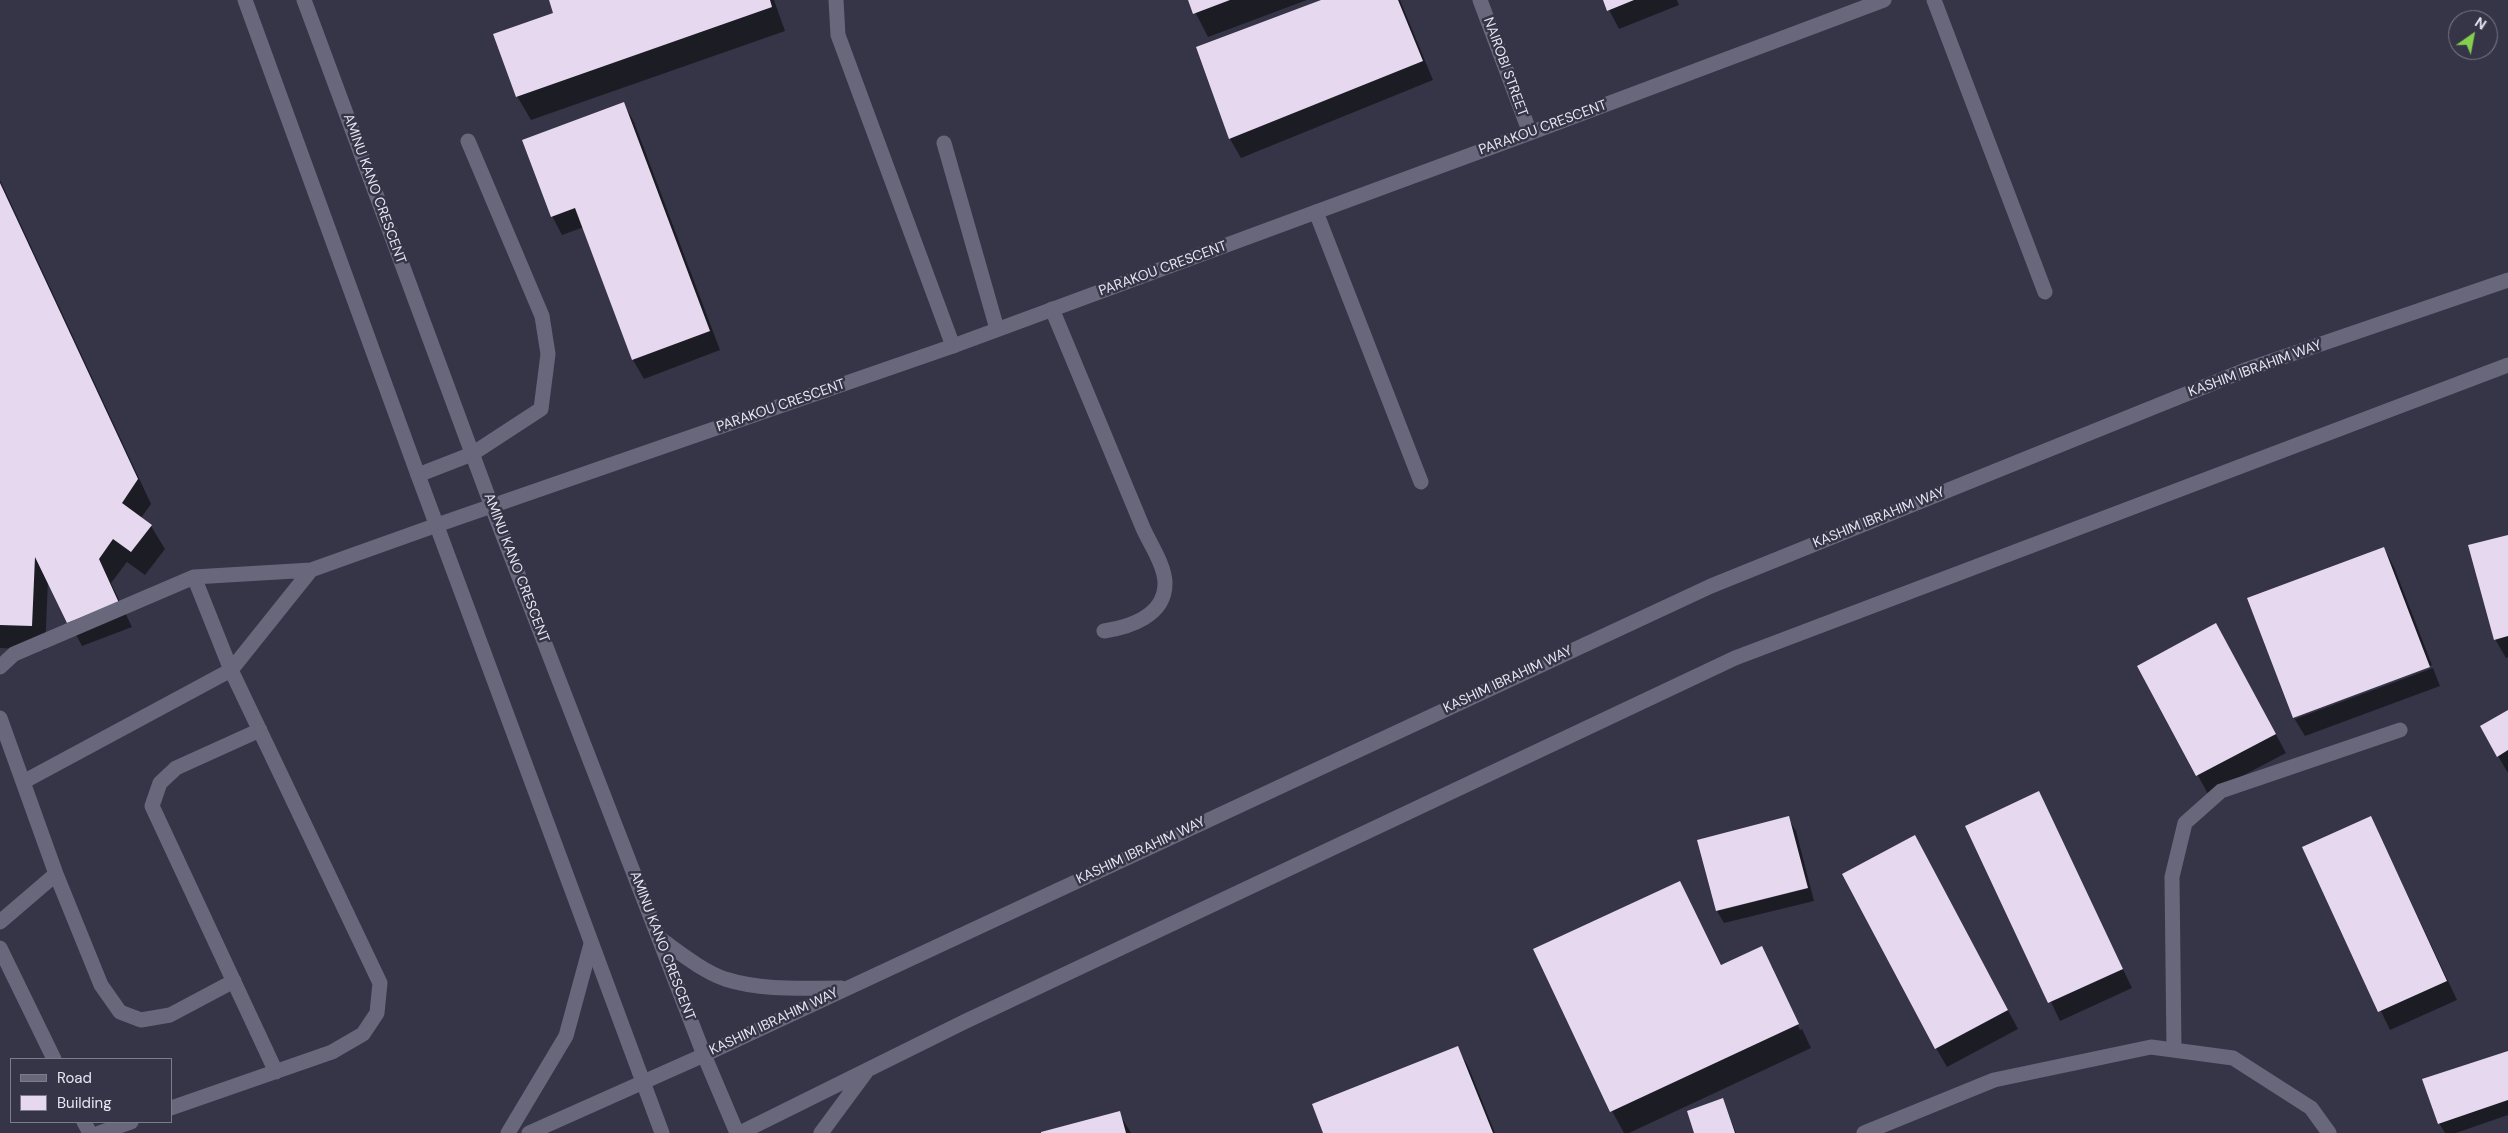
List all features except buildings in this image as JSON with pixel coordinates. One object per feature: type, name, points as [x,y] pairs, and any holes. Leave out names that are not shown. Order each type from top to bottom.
[{"type":"street","points":[[245,0],[436,525],[662,1133]]},
{"type":"street","name":"AMINU KANO CRESCENT","points":[[304,0],[492,507],[704,1055],[739,1133]]},
{"type":"street","points":[[836,0],[838,35],[953,346]]},
{"type":"street","name":"NAIROBI STREET","points":[[1480,0],[1530,134]]},
{"type":"street","name":"PARAKOU CRESCENT","points":[[0,667],[14,654],[194,577],[311,570],[953,346],[1530,134],[1884,0]]},
{"type":"street","points":[[1934,0],[2045,292]]},
{"type":"street","points":[[418,475],[472,454],[541,409],[548,354],[542,316],[468,140]]},
{"type":"street","points":[[944,142],[997,330]]},
{"type":"street","points":[[1316,212],[1421,482]]},
{"type":"street","name":"KASHIM IBRAHIM WAY","points":[[529,1133],[704,1055],[1711,586],[2248,369],[2508,280]]},
{"type":"street","points":[[1052,309],[1143,528],[1160,563],[1165,583],[1160,600],[1145,619],[1129,627],[1104,631]]},
{"type":"street","points":[[739,1133],[867,1070],[1735,658],[2508,365]]},
{"type":"street","points":[[23,782],[231,670],[311,570]]},
{"type":"street","points":[[172,1108],[332,1052],[363,1034],[377,1012],[380,983],[231,670],[194,577]]},
{"type":"street","points":[[0,718],[56,874],[101,985],[120,1012],[141,1020],[170,1015],[234,981]]},
{"type":"street","points":[[260,730],[176,768],[160,783],[152,806],[276,1072]]},
{"type":"street","points":[[2174,1050],[2172,877],[2184,823],[2221,791],[2400,730]]},
{"type":"street","points":[[0,922],[56,874]]},
{"type":"street","points":[[659,938],[693,962],[725,978],[776,988],[848,988]]},
{"type":"street","points":[[508,1133],[566,1036],[591,944]]},
{"type":"street","points":[[0,948],[54,1058]]},
{"type":"street","points":[[1864,1133],[1994,1080],[2151,1047],[2233,1058],[2311,1108],[2329,1133]]},
{"type":"street","points":[[821,1133],[867,1070]]},
{"type":"street","points":[[99,1133],[128,1123]]}]
